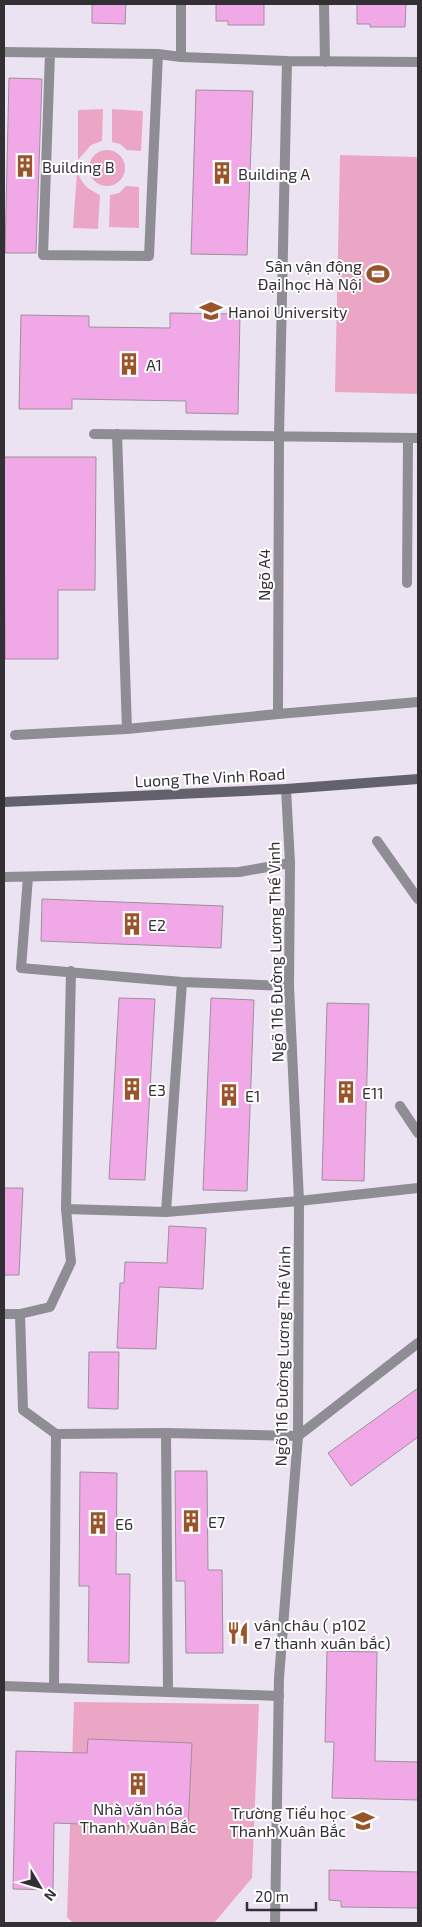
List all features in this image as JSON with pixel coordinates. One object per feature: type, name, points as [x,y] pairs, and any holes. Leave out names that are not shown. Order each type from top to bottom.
[{"type":"street","points":[[181,4],[181,57]]},
{"type":"street","points":[[324,4],[325,62]]},
{"type":"street","points":[[4,52],[158,54],[181,57],[325,62],[418,62]]},
{"type":"street","points":[[50,54],[43,255],[149,256],[158,54]]},
{"type":"street","name":"Ngõ A4","points":[[278,714],[279,436],[287,61]]},
{"type":"street","points":[[94,434],[413,438],[407,582]]},
{"type":"street","points":[[116,434],[127,729]]},
{"type":"street","points":[[15,735],[127,729],[418,702]]},
{"type":"street","name":"Luong The Vinh Road","points":[[4,802],[286,789],[418,779]]},
{"type":"street","name":"Ngõ 116 Đường Lương Thế Vinh","points":[[275,1923],[279,1696],[298,1436],[299,1201],[289,986],[290,863],[286,789]]},
{"type":"street","points":[[377,841],[418,899]]},
{"type":"street","points":[[4,878],[239,872],[290,863]]},
{"type":"street","points":[[28,877],[21,968],[182,982],[289,986]]},
{"type":"street","points":[[4,1314],[20,1314],[50,1307],[71,1262],[66,1209],[71,971]]},
{"type":"street","points":[[166,1212],[182,982]]},
{"type":"street","points":[[400,1106],[418,1133]]},
{"type":"street","points":[[66,1209],[166,1212],[299,1201],[418,1188]]},
{"type":"street","points":[[20,1314],[23,1410],[56,1434],[166,1433],[298,1436],[418,1343]]},
{"type":"street","points":[[166,1433],[168,1692]]},
{"type":"street","points":[[54,1688],[56,1434]]},
{"type":"street","points":[[4,1686],[279,1696]]},
{"type":"shaded area","points":[[103,109],[102,141],[91,145],[78,160],[78,110]]},
{"type":"shaded area","points":[[112,109],[143,111],[141,151],[127,150],[120,144],[112,142]]},
{"type":"shaded area","points":[[107,150],[114,151],[120,155],[124,161],[124,175],[120,181],[114,185],[107,186],[100,185],[94,181],[90,175],[89,168],[90,161],[94,155],[100,151]]},
{"type":"shaded area","name":"Sân vận động Đại học Hà Nội","points":[[340,155],[418,157],[418,394],[335,392]]},
{"type":"shaded area","points":[[77,171],[85,186],[100,195],[98,229],[73,228]]},
{"type":"shaded area","points":[[126,186],[139,187],[139,228],[109,227],[110,195],[119,193]]},
{"type":"shaded area","points":[[74,1702],[259,1704],[252,1878],[214,1923],[73,1923],[67,1917]]},
{"type":"building","points":[[92,4],[126,4],[125,24],[92,23]]},
{"type":"building","points":[[216,4],[264,4],[264,25],[228,25],[228,21],[216,21]]},
{"type":"building","points":[[357,4],[406,4],[405,27],[370,27],[370,24],[357,24]]},
{"type":"building","name":"Building B","points":[[9,78],[42,79],[36,253],[5,253]]},
{"type":"building","name":"Building A","points":[[196,90],[253,91],[247,255],[191,254]]},
{"type":"building","name":"A1","points":[[170,313],[240,314],[238,414],[186,413],[186,401],[72,399],[72,409],[19,409],[21,315],[89,316],[89,327],[170,328]]},
{"type":"building","points":[[4,457],[96,457],[95,590],[58,590],[58,659],[5,659]]},
{"type":"building","name":"E2","points":[[42,899],[223,906],[221,948],[41,941]]},
{"type":"building","name":"E3","points":[[119,998],[155,999],[145,1180],[109,1179]]},
{"type":"building","name":"E1","points":[[211,998],[254,1000],[247,1191],[203,1190]]},
{"type":"building","name":"E11","points":[[327,1003],[369,1004],[364,1181],[322,1180]]},
{"type":"building","points":[[4,1188],[23,1188],[19,1275],[4,1275]]},
{"type":"building","points":[[169,1226],[206,1228],[203,1289],[159,1287],[156,1349],[117,1348],[120,1283],[124,1283],[125,1262],[167,1263]]},
{"type":"building","points":[[89,1352],[119,1352],[118,1409],[88,1408]]},
{"type":"building","points":[[418,1388],[418,1437],[351,1486],[328,1453]]},
{"type":"building","name":"E7","points":[[175,1471],[207,1471],[208,1570],[222,1570],[223,1653],[186,1653],[185,1581],[176,1581]]},
{"type":"building","name":"E6","points":[[80,1472],[117,1473],[116,1574],[130,1574],[129,1663],[88,1662],[89,1586],[79,1586]]},
{"type":"building","points":[[327,1651],[377,1652],[375,1761],[418,1762],[418,1800],[332,1798],[334,1742],[325,1742]]},
{"type":"building","points":[[88,1739],[192,1743],[188,1828],[54,1823],[53,1890],[13,1889],[16,1751],[87,1753]]},
{"type":"building","points":[[329,1870],[418,1872],[418,1908],[341,1907],[341,1901],[329,1900]]},
{"type":"place","name":"Building B","points":[[25,166]]},
{"type":"place","name":"Building A","points":[[222,173]]},
{"type":"place","name":"Sân vận động Đại học Hà Nội","points":[[378,274]]},
{"type":"place","name":"Hanoi University","points":[[211,311]]},
{"type":"place","name":"A1","points":[[129,364]]},
{"type":"place","name":"E2","points":[[132,924]]},
{"type":"place","name":"E3","points":[[132,1089]]},
{"type":"place","name":"E11","points":[[346,1092]]},
{"type":"place","name":"E1","points":[[229,1095]]},
{"type":"place","name":"E7","points":[[191,1521]]},
{"type":"place","name":"E6","points":[[98,1523]]},
{"type":"place","name":"vân châu ( p102 e7 thanh xuân bắc)","points":[[238,1633]]},
{"type":"place","name":"Nhà văn hóa Thanh Xuân Bắc","points":[[138,1784]]},
{"type":"place","name":"Trường Tiểu học Thanh Xuân Bắc","points":[[363,1821]]}]
